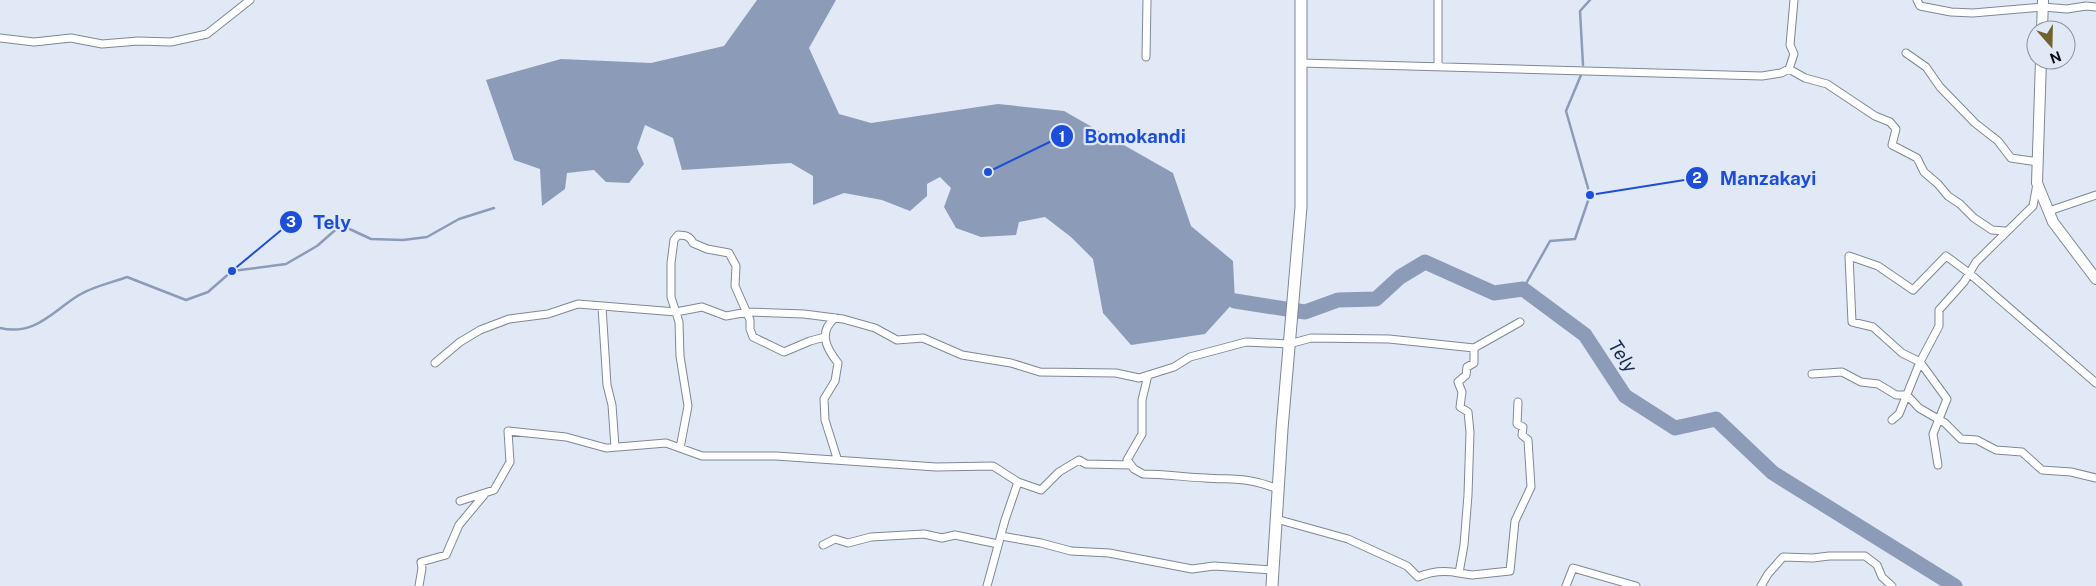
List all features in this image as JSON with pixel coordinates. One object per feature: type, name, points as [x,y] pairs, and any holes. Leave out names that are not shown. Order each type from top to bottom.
[{"type":"main road","points":[[1272,586],[1289,344],[1292,330],[1302,207],[1300,0]]},
{"type":"street","points":[[0,38],[34,42],[71,38],[102,44],[138,40],[171,42],[207,34],[250,0]]},
{"type":"street","points":[[1146,0],[1146,57]]},
{"type":"street","points":[[1438,0],[1438,67]]},
{"type":"street","points":[[1301,63],[1746,76],[1781,73],[1789,69],[1794,54],[1790,45],[1794,0]]},
{"type":"street","points":[[1917,0],[1920,6],[1950,12],[1991,12],[2043,3],[2067,9],[2086,6],[2096,7]]},
{"type":"street","points":[[2042,20],[2043,3]]},
{"type":"street","points":[[1906,53],[1926,67],[1940,87],[1974,123],[1998,141],[2011,158],[2038,162]]},
{"type":"street","points":[[1789,69],[1805,78],[1827,84],[1874,116],[1890,122],[1896,129],[1892,145],[1917,158],[1924,172],[1974,218],[1992,230],[2005,231]]},
{"type":"street","points":[[1892,420],[1899,414],[1920,362],[1939,326],[1939,310],[1964,282],[1976,262],[2005,231],[2033,206],[2037,184],[2041,70]]},
{"type":"street","points":[[2037,184],[2053,222],[2096,279]]},
{"type":"street","points":[[2049,211],[2096,195]]},
{"type":"street","points":[[680,448],[684,437],[688,406],[680,356],[679,322],[671,297],[674,240],[678,236],[685,235],[692,239],[693,243],[707,249],[729,252],[736,266],[735,286],[748,312],[753,337],[778,351],[784,352],[825,337]]},
{"type":"street","points":[[1938,465],[1933,434],[1947,400],[1920,362],[1902,354],[1874,327],[1852,322],[1848,256],[1878,266],[1914,290],[1946,256],[1970,273],[2096,383]]},
{"type":"street","points":[[435,363],[460,342],[480,330],[509,319],[548,314],[578,304],[676,312],[702,307],[726,316],[748,312],[835,318],[875,328],[897,340],[923,338],[962,355],[1011,363],[1040,372],[1116,373],[1140,378],[1174,367],[1190,357],[1246,342],[1289,344],[1311,338],[1389,339],[1474,348],[1520,322]]},
{"type":"street","points":[[602,307],[607,385],[612,405],[614,447]]},
{"type":"street","points":[[835,318],[828,324],[825,337],[830,354],[838,363],[835,381],[824,399],[825,420],[837,458]]},
{"type":"street","points":[[1458,573],[1464,545],[1470,432],[1468,412],[1460,407],[1462,392],[1458,382],[1466,375],[1467,367],[1474,363],[1474,348]]},
{"type":"street","points":[[1812,374],[1842,372],[1862,382],[1878,384],[1896,395],[1907,395],[1919,408],[1938,421],[1945,423],[1961,439],[1977,440],[1996,450],[2022,452],[2042,470],[2072,472],[2096,478]]},
{"type":"street","points":[[1148,375],[1142,400],[1142,434],[1127,460],[1131,465],[1143,474],[1242,478],[1262,482],[1278,489]]},
{"type":"street","points":[[1276,519],[1348,539],[1407,566],[1418,577],[1430,572],[1446,570],[1472,575],[1510,572],[1515,521],[1531,487],[1528,440],[1522,435],[1522,427],[1517,424],[1518,402]]},
{"type":"street","points":[[460,501],[494,490],[510,462],[508,431],[566,437],[606,448],[666,443],[702,456],[837,458],[936,467],[993,466],[1018,482],[1041,490],[1059,472],[1079,460],[1086,464],[1131,465]]},
{"type":"street","points":[[987,586],[1018,482]]},
{"type":"street","points":[[419,586],[421,562],[446,555],[459,525],[486,493]]},
{"type":"street","points":[[823,545],[835,539],[848,543],[871,537],[924,534],[942,538],[955,535],[998,544]]},
{"type":"street","points":[[1001,536],[1072,551],[1109,554],[1192,569],[1214,566],[1273,570]]},
{"type":"street","points":[[1761,586],[1768,574],[1783,557],[1865,556],[1877,565],[1882,577],[1892,586]]},
{"type":"street","points":[[1566,586],[1572,568],[1636,586]]},
{"type":"water","points":[[757,0],[836,0],[809,48],[839,114],[871,123],[998,104],[1064,111],[1173,173],[1191,226],[1233,261],[1235,301],[1205,334],[1131,345],[1103,313],[1093,259],[1071,237],[1045,217],[1019,222],[1016,235],[981,237],[956,228],[944,207],[951,188],[940,177],[927,184],[927,196],[910,211],[882,200],[844,193],[813,205],[813,176],[791,163],[682,170],[673,138],[645,125],[637,148],[644,164],[629,183],[606,182],[594,170],[567,173],[565,189],[542,206],[540,169],[514,160],[486,80],[561,59],[651,63],[724,46]]},
{"type":"waterway","points":[[1583,65],[1580,11],[1590,0]]},
{"type":"waterway","points":[[1523,289],[1550,241],[1575,239],[1590,195],[1566,111],[1581,75]]},
{"type":"waterway","name":"Tely","points":[[0,328],[12,330],[32,326],[82,294],[127,277],[186,300],[208,292],[232,271],[286,264],[317,246],[341,225],[371,239],[403,240],[427,237],[459,219],[494,208]]},
{"type":"waterway","name":"Tely","points":[[1235,301],[1305,312],[1338,300],[1376,299],[1400,277],[1425,262],[1494,293],[1523,289],[1585,335],[1625,396],[1675,428],[1716,419],[1773,473],[1955,586]]},
{"type":"place","name":"Bomokandi","points":[[988,172]]},
{"type":"place","name":"Manzakayi","points":[[1590,195]]},
{"type":"place","name":"Tely","points":[[232,271]]}]
